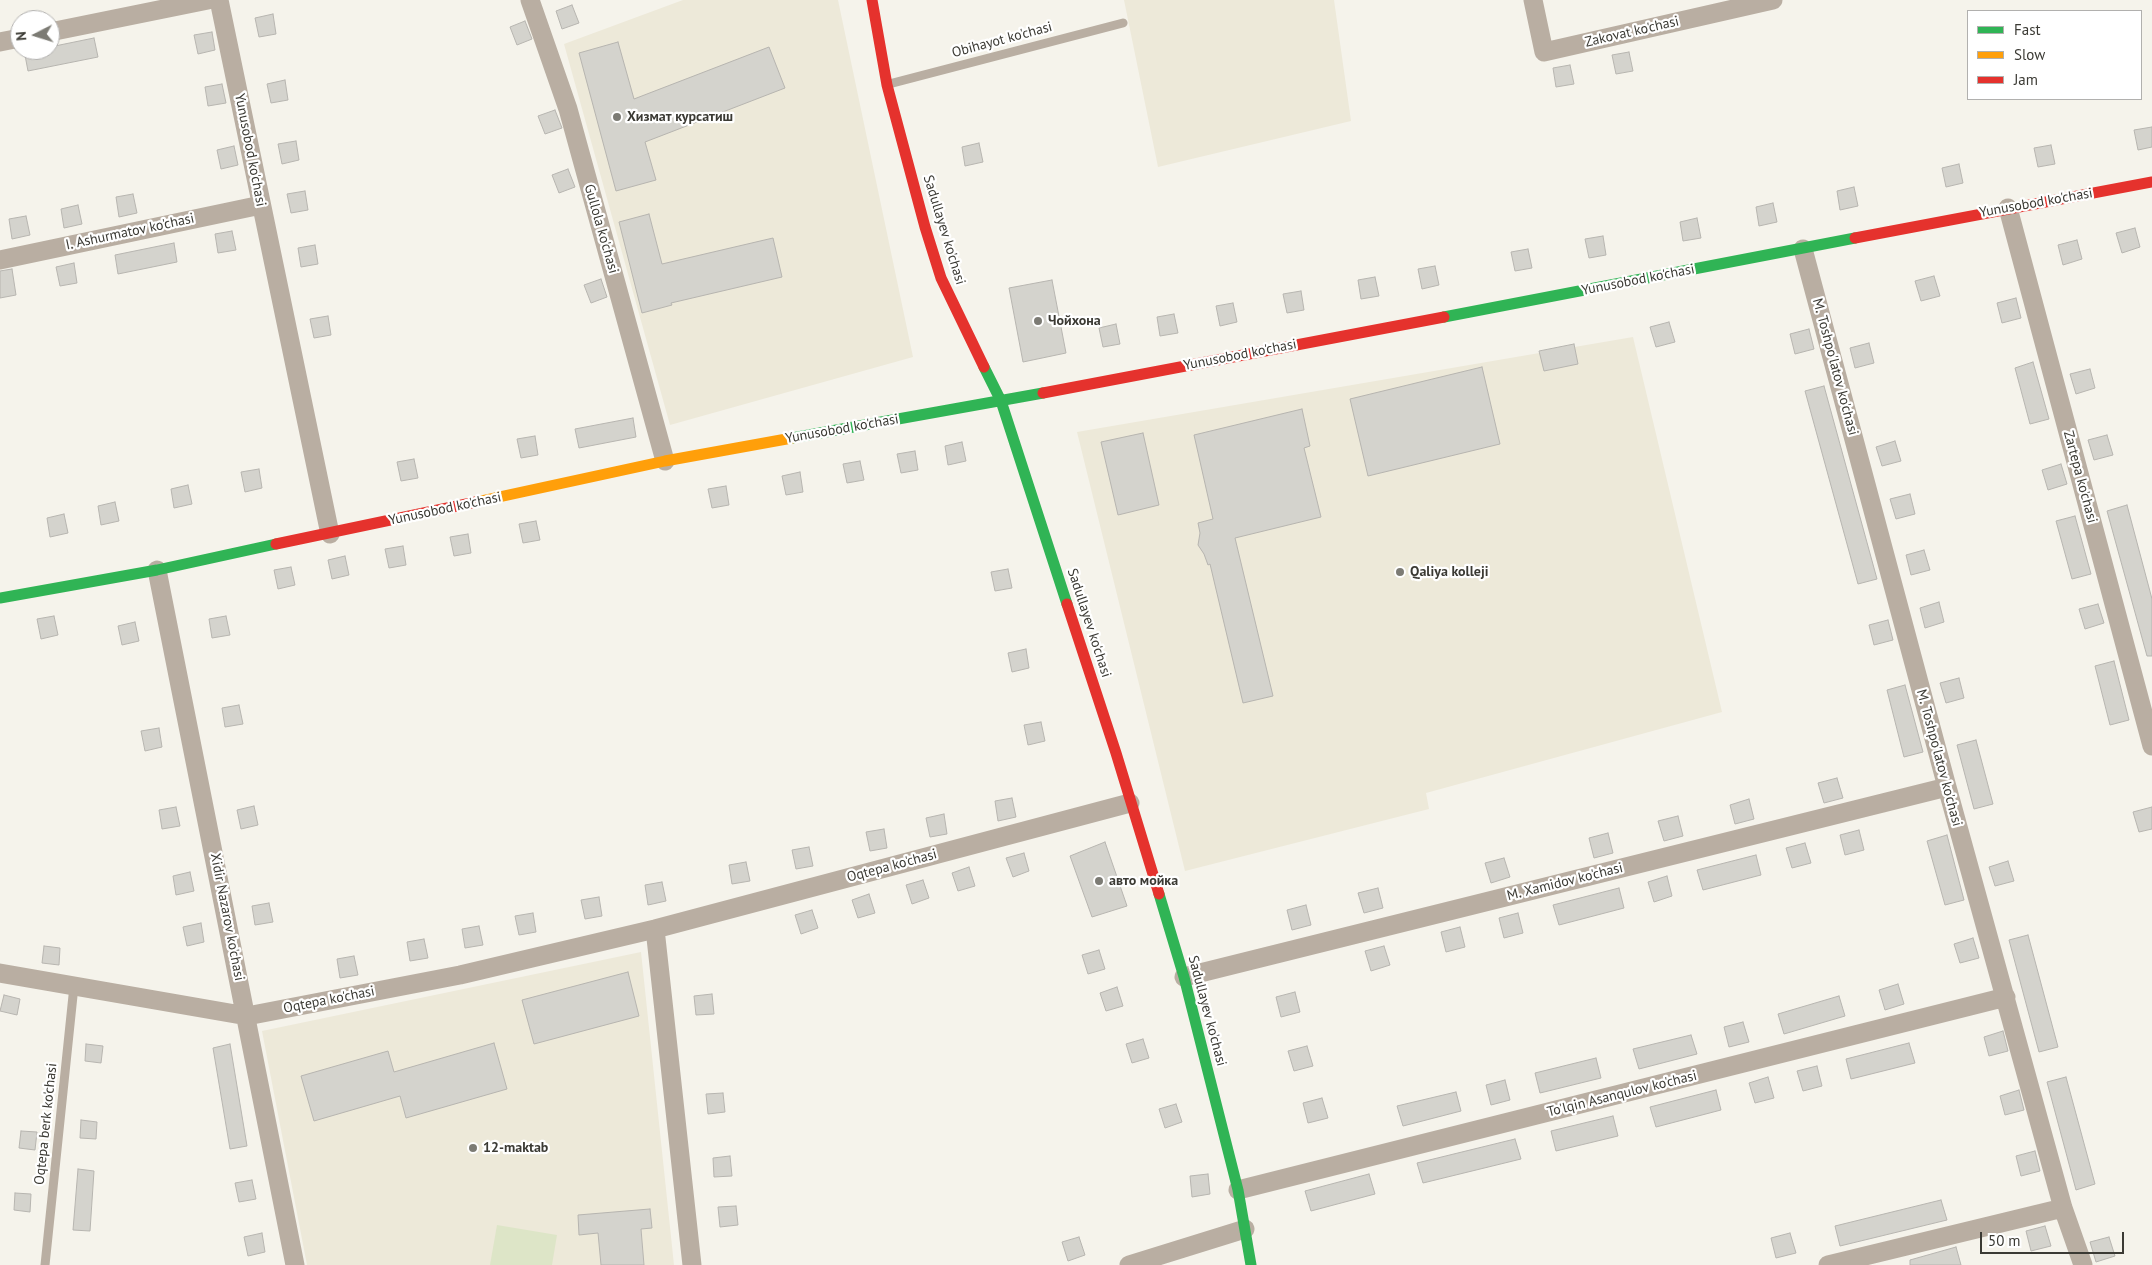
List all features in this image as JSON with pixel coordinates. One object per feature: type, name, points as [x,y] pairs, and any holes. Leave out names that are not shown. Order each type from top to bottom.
[{"type":"street","points":[[60,30],[208,0]]},
{"type":"street","name":"Yunusobod ko'chasi","points":[[220,0],[330,534]]},
{"type":"street","name":"Gullola ko'chasi","points":[[530,0],[568,109],[665,461]]},
{"type":"street","name":"Sadullayev ko'chasi","points":[[872,0],[887,85],[925,227],[941,278],[1000,401],[1116,753],[1184,977],[1238,1190],[1251,1265]]},
{"type":"street","name":"Zakovat ko'chasi","points":[[1533,0],[1544,52],[1773,0]]},
{"type":"street","name":"Yunusobod ko'chasi","points":[[0,598],[157,570],[665,461],[1000,401],[2152,182]]},
{"type":"street","name":"I. Ashurmatov ko'chasi","points":[[0,260],[261,205]]},
{"type":"street","name":"Zartepa ko'chasi","points":[[2008,208],[2152,746]]},
{"type":"street","name":"M. Toshpo'latov ko'chasi","points":[[1803,249],[1947,787],[2063,1208],[2083,1265]]},
{"type":"street","name":"Xidir Nazarov ko'chasi","points":[[157,570],[295,1265]]},
{"type":"street","name":"M. Xamidov ko'chasi","points":[[1184,977],[1947,787]]},
{"type":"street","name":"Oqtepa ko'chasi","points":[[0,973],[247,1016],[460,976],[655,929],[1130,803]]},
{"type":"street","points":[[655,929],[692,1265]]},
{"type":"street","name":"To'lqin Asanqulov ko'chasi","points":[[1238,1190],[2006,997]]},
{"type":"street","points":[[1828,1265],[2063,1208]]},
{"type":"street","points":[[1128,1265],[1245,1229]]},
{"type":"lane","name":"Obihayot ko'chasi","points":[[887,85],[1123,23]]},
{"type":"lane","name":"Oqtepa berk ko'chasi","points":[[45,1265],[74,986]]},
{"type":"shaded area","points":[[683,0],[838,0],[913,357],[670,425],[564,44]]},
{"type":"shaded area","points":[[1124,0],[1334,0],[1351,121],[1158,167]]},
{"type":"shaded area","name":"Qaliya kolleji","points":[[1633,337],[1722,712],[1426,793],[1429,809],[1185,871],[1077,432]]},
{"type":"shaded area","name":"12-maktab","points":[[641,952],[674,1265],[307,1265],[262,1031]]},
{"type":"green space","points":[[497,1225],[557,1235],[552,1265],[490,1265]]},
{"type":"building","points":[[572,5],[579,23],[562,29],[556,11]]},
{"type":"building","points":[[273,14],[276,34],[259,37],[255,18]]},
{"type":"building","points":[[525,21],[532,39],[517,45],[510,27]]},
{"type":"building","points":[[212,32],[215,50],[198,54],[194,35]]},
{"type":"building","points":[[94,38],[98,57],[28,71],[26,60],[60,60],[60,45]]},
{"type":"building","points":[[618,42],[634,99],[769,47],[785,88],[645,142],[656,180],[616,191],[579,53]]},
{"type":"building","points":[[1629,52],[1633,71],[1616,74],[1612,55]]},
{"type":"building","points":[[1570,65],[1574,84],[1556,87],[1553,68]]},
{"type":"building","points":[[285,80],[288,100],[271,103],[267,84]]},
{"type":"building","points":[[222,84],[226,103],[208,106],[205,87]]},
{"type":"building","points":[[555,110],[562,128],[545,134],[538,116]]},
{"type":"building","points":[[2152,127],[2152,147],[2138,150],[2134,130]]},
{"type":"building","points":[[296,141],[299,160],[282,164],[278,144]]},
{"type":"building","points":[[979,143],[983,162],[965,166],[962,147]]},
{"type":"building","points":[[2051,145],[2055,164],[2038,167],[2034,148]]},
{"type":"building","points":[[234,146],[238,165],[221,169],[217,150]]},
{"type":"building","points":[[1959,164],[1963,183],[1946,187],[1942,168]]},
{"type":"building","points":[[568,169],[575,187],[559,193],[552,175]]},
{"type":"building","points":[[1854,187],[1858,206],[1840,210],[1837,191]]},
{"type":"building","points":[[305,191],[308,210],[291,213],[287,194]]},
{"type":"building","points":[[133,194],[137,213],[119,217],[116,197]]},
{"type":"building","points":[[1773,203],[1777,222],[1759,226],[1756,207]]},
{"type":"building","points":[[78,205],[82,224],[64,228],[61,209]]},
{"type":"building","points":[[649,214],[662,264],[773,238],[782,277],[671,303],[672,305],[642,313],[619,222]]},
{"type":"building","points":[[26,216],[30,235],[12,239],[9,219]]},
{"type":"building","points":[[1697,218],[1701,238],[1683,241],[1680,222]]},
{"type":"building","points":[[2135,228],[2140,247],[2122,253],[2116,233]]},
{"type":"building","points":[[232,231],[236,250],[218,253],[215,234]]},
{"type":"building","points":[[1603,236],[1606,255],[1589,258],[1585,239]]},
{"type":"building","points":[[2077,240],[2082,259],[2063,265],[2058,245]]},
{"type":"building","points":[[174,243],[177,262],[118,274],[115,255]]},
{"type":"building","points":[[315,245],[318,264],[301,267],[298,248]]},
{"type":"building","points":[[1528,249],[1532,268],[1515,271],[1511,252]]},
{"type":"building","points":[[74,263],[77,283],[60,286],[56,267]]},
{"type":"building","points":[[1435,266],[1439,285],[1422,289],[1418,269]]},
{"type":"building","points":[[12,269],[16,295],[0,298],[0,271]]},
{"type":"building","points":[[1934,276],[1940,296],[1921,301],[1915,281]]},
{"type":"building","points":[[1375,277],[1379,296],[1361,299],[1358,280]]},
{"type":"building","points":[[601,279],[607,297],[591,303],[584,285]]},
{"type":"building","name":"Чойхона","points":[[1052,280],[1066,353],[1023,362],[1009,288]]},
{"type":"building","points":[[1301,291],[1304,310],[1287,313],[1283,294]]},
{"type":"building","points":[[2016,298],[2021,318],[2002,323],[1997,303]]},
{"type":"building","points":[[1233,303],[1237,322],[1220,326],[1216,306]]},
{"type":"building","points":[[1174,314],[1178,333],[1160,336],[1157,317]]},
{"type":"building","points":[[328,316],[331,335],[314,338],[310,319]]},
{"type":"building","points":[[1669,322],[1675,342],[1656,347],[1650,327]]},
{"type":"building","points":[[1116,324],[1120,344],[1103,347],[1099,328]]},
{"type":"building","points":[[1809,329],[1814,349],[1795,354],[1790,334]]},
{"type":"building","points":[[1869,343],[1874,363],[1855,368],[1850,348]]},
{"type":"building","points":[[1574,344],[1578,364],[1544,371],[1539,351]]},
{"type":"building","points":[[2033,362],[2049,419],[2030,424],[2015,368]]},
{"type":"building","points":[[1482,367],[1500,444],[1368,476],[1350,399]]},
{"type":"building","points":[[2090,369],[2095,388],[2076,394],[2070,374]]},
{"type":"building","points":[[1824,386],[1877,579],[1858,584],[1805,391]]},
{"type":"building","points":[[1302,409],[1310,446],[1304,448],[1321,517],[1235,538],[1273,696],[1243,703],[1210,564],[1208,565],[1198,545],[1200,533],[1198,523],[1213,519],[1194,435]]},
{"type":"building","points":[[633,418],[636,437],[579,448],[575,429]]},
{"type":"building","points":[[1143,433],[1159,505],[1118,515],[1101,442]]},
{"type":"building","points":[[2107,435],[2113,455],[2094,460],[2088,440]]},
{"type":"building","points":[[535,436],[538,455],[521,458],[517,439]]},
{"type":"building","points":[[1895,441],[1901,461],[1882,466],[1876,447]]},
{"type":"building","points":[[962,442],[966,461],[948,465],[945,446]]},
{"type":"building","points":[[915,451],[918,470],[901,473],[897,454]]},
{"type":"building","points":[[414,459],[418,478],[401,481],[397,462]]},
{"type":"building","points":[[860,461],[864,480],[847,483],[843,464]]},
{"type":"building","points":[[2061,464],[2067,484],[2048,490],[2042,470]]},
{"type":"building","points":[[259,469],[262,488],[245,492],[241,472]]},
{"type":"building","points":[[800,472],[803,492],[786,495],[782,476]]},
{"type":"building","points":[[188,485],[192,504],[174,508],[171,489]]},
{"type":"building","points":[[726,486],[729,505],[712,508],[708,489]]},
{"type":"building","points":[[1910,494],[1915,514],[1896,519],[1890,499]]},
{"type":"building","points":[[115,502],[119,521],[101,525],[98,506]]},
{"type":"building","points":[[2127,505],[2152,599],[2152,656],[2147,656],[2107,511]]},
{"type":"building","points":[[64,514],[68,533],[50,537],[47,518]]},
{"type":"building","points":[[2075,516],[2091,574],[2072,579],[2056,521]]},
{"type":"building","points":[[536,521],[540,540],[523,543],[519,524]]},
{"type":"building","points":[[468,534],[471,553],[454,556],[450,537]]},
{"type":"building","points":[[403,546],[406,565],[389,568],[385,549]]},
{"type":"building","points":[[1924,550],[1930,570],[1911,575],[1906,555]]},
{"type":"building","points":[[345,556],[349,575],[332,579],[328,560]]},
{"type":"building","points":[[291,567],[295,585],[278,589],[274,570]]},
{"type":"building","points":[[1008,569],[1012,588],[995,591],[991,572]]},
{"type":"building","points":[[1939,602],[1944,622],[1925,628],[1920,608]]},
{"type":"building","points":[[2098,604],[2104,623],[2085,629],[2079,609]]},
{"type":"building","points":[[54,616],[58,635],[41,639],[37,619]]},
{"type":"building","points":[[226,616],[230,635],[212,638],[209,619]]},
{"type":"building","points":[[1888,620],[1893,640],[1874,645],[1869,625]]},
{"type":"building","points":[[135,622],[139,641],[122,645],[118,626]]},
{"type":"building","points":[[1026,649],[1029,668],[1012,672],[1008,653]]},
{"type":"building","points":[[2114,661],[2129,720],[2110,725],[2095,666]]},
{"type":"building","points":[[1959,678],[1964,698],[1946,703],[1940,683]]},
{"type":"building","points":[[1905,685],[1923,752],[1904,757],[1887,690]]},
{"type":"building","points":[[239,705],[243,724],[225,727],[222,708]]},
{"type":"building","points":[[1041,722],[1045,741],[1028,745],[1024,725]]},
{"type":"building","points":[[159,728],[162,747],[145,751],[141,731]]},
{"type":"building","points":[[1976,740],[1993,804],[1974,809],[1957,745]]},
{"type":"building","points":[[1837,778],[1843,798],[1824,803],[1818,783]]},
{"type":"building","points":[[1012,798],[1016,817],[998,821],[995,801]]},
{"type":"building","points":[[1749,799],[1754,819],[1735,824],[1730,805]]},
{"type":"building","points":[[254,806],[258,825],[241,829],[237,810]]},
{"type":"building","points":[[176,807],[180,826],[162,829],[159,810]]},
{"type":"building","points":[[2152,807],[2152,829],[2139,832],[2133,812]]},
{"type":"building","points":[[944,814],[947,834],[930,837],[926,818]]},
{"type":"building","points":[[1678,816],[1683,836],[1664,841],[1658,821]]},
{"type":"building","points":[[884,829],[887,848],[870,851],[866,832]]},
{"type":"building","points":[[1859,830],[1864,850],[1845,855],[1840,835]]},
{"type":"building","points":[[1608,833],[1613,853],[1594,858],[1589,838]]},
{"type":"building","points":[[1947,835],[1964,900],[1945,905],[1927,841]]},
{"type":"building","name":"авто мойка","points":[[1105,842],[1127,906],[1092,917],[1070,856]]},
{"type":"building","points":[[1805,843],[1811,863],[1792,868],[1786,848]]},
{"type":"building","points":[[809,847],[813,866],[796,869],[792,850]]},
{"type":"building","points":[[1024,853],[1029,871],[1013,877],[1006,858]]},
{"type":"building","points":[[1756,855],[1761,875],[1703,890],[1697,870]]},
{"type":"building","points":[[1504,858],[1510,877],[1491,883],[1485,863]]},
{"type":"building","points":[[2008,861],[2014,881],[1995,886],[1989,867]]},
{"type":"building","points":[[746,862],[750,881],[732,884],[729,865]]},
{"type":"building","points":[[969,867],[975,886],[958,891],[952,873]]},
{"type":"building","points":[[190,872],[194,891],[176,895],[173,876]]},
{"type":"building","points":[[1667,876],[1672,896],[1654,902],[1648,882]]},
{"type":"building","points":[[923,880],[929,898],[912,904],[906,885]]},
{"type":"building","points":[[662,882],[666,901],[648,905],[645,885]]},
{"type":"building","points":[[1378,888],[1383,908],[1364,913],[1358,893]]},
{"type":"building","points":[[1619,888],[1624,908],[1559,925],[1553,905]]},
{"type":"building","points":[[869,894],[875,913],[858,918],[852,900]]},
{"type":"building","points":[[599,897],[602,916],[585,919],[581,900]]},
{"type":"building","points":[[269,903],[273,922],[255,925],[252,906]]},
{"type":"building","points":[[1306,905],[1311,925],[1292,930],[1287,910]]},
{"type":"building","points":[[812,910],[818,928],[801,934],[795,915]]},
{"type":"building","points":[[533,913],[536,932],[519,935],[515,916]]},
{"type":"building","points":[[1518,913],[1523,933],[1504,938],[1499,918]]},
{"type":"building","points":[[201,923],[204,942],[187,946],[183,927]]},
{"type":"building","points":[[479,926],[483,945],[465,948],[462,929]]},
{"type":"building","points":[[1460,927],[1465,947],[1446,952],[1441,932]]},
{"type":"building","points":[[2028,935],[2058,1047],[2039,1052],[2009,940]]},
{"type":"building","points":[[1973,938],[1979,958],[1960,963],[1954,944]]},
{"type":"building","points":[[424,939],[428,958],[410,961],[407,942]]},
{"type":"building","points":[[44,946],[60,948],[59,965],[42,963]]},
{"type":"building","points":[[1384,946],[1390,965],[1371,971],[1365,951]]},
{"type":"building","points":[[1099,950],[1105,969],[1088,974],[1082,955]]},
{"type":"building","points":[[354,956],[358,975],[340,978],[337,959]]},
{"type":"building","points":[[628,972],[639,1016],[534,1044],[522,1000]]},
{"type":"building","points":[[1898,984],[1904,1004],[1885,1010],[1879,990]]},
{"type":"building","points":[[1117,987],[1123,1006],[1106,1011],[1100,993]]},
{"type":"building","points":[[1295,992],[1300,1012],[1281,1017],[1276,997]]},
{"type":"building","points":[[712,994],[714,1014],[696,1015],[694,996]]},
{"type":"building","points":[[4,995],[20,999],[17,1015],[0,1011]]},
{"type":"building","points":[[1839,996],[1845,1016],[1784,1034],[1778,1014]]},
{"type":"building","points":[[1743,1022],[1749,1042],[1729,1047],[1724,1027]]},
{"type":"building","points":[[2003,1031],[2008,1051],[1989,1056],[1984,1037]]},
{"type":"building","points":[[1691,1035],[1697,1054],[1639,1069],[1633,1049]]},
{"type":"building","points":[[1143,1039],[1149,1058],[1132,1063],[1126,1044]]},
{"type":"building","points":[[494,1043],[507,1089],[406,1118],[400,1096],[314,1121],[301,1076],[388,1051],[394,1072]]},
{"type":"building","points":[[1909,1043],[1915,1063],[1851,1079],[1846,1059]]},
{"type":"building","points":[[86,1044],[103,1046],[101,1063],[85,1061]]},
{"type":"building","points":[[230,1044],[247,1146],[230,1149],[213,1048]]},
{"type":"building","points":[[1307,1046],[1313,1066],[1294,1071],[1288,1051]]},
{"type":"building","points":[[1596,1058],[1601,1078],[1540,1093],[1535,1073]]},
{"type":"building","points":[[1817,1066],[1822,1086],[1803,1091],[1797,1071]]},
{"type":"building","points":[[1768,1077],[1774,1098],[1755,1103],[1749,1083]]},
{"type":"building","points":[[2066,1077],[2095,1184],[2076,1190],[2047,1082]]},
{"type":"building","points":[[1505,1080],[1510,1100],[1491,1105],[1486,1085]]},
{"type":"building","points":[[1716,1090],[1721,1110],[1656,1127],[1650,1107]]},
{"type":"building","points":[[2019,1090],[2024,1110],[2005,1115],[2000,1096]]},
{"type":"building","points":[[1456,1092],[1461,1111],[1403,1126],[1397,1106]]},
{"type":"building","points":[[723,1093],[725,1112],[708,1114],[706,1094]]},
{"type":"building","points":[[1322,1098],[1328,1118],[1308,1123],[1303,1103]]},
{"type":"building","points":[[1176,1104],[1182,1122],[1165,1128],[1159,1109]]},
{"type":"building","points":[[1613,1116],[1618,1136],[1556,1151],[1551,1131]]},
{"type":"building","points":[[81,1120],[97,1122],[96,1139],[80,1138]]},
{"type":"building","points":[[21,1131],[37,1132],[35,1150],[19,1148]]},
{"type":"building","points":[[1515,1139],[1521,1159],[1423,1183],[1417,1163]]},
{"type":"building","points":[[2035,1151],[2040,1171],[2021,1176],[2016,1156]]},
{"type":"building","points":[[730,1156],[732,1176],[714,1177],[713,1158]]},
{"type":"building","points":[[78,1169],[94,1171],[90,1231],[73,1230]]},
{"type":"building","points":[[1208,1174],[1210,1194],[1192,1197],[1190,1176]]},
{"type":"building","points":[[1369,1174],[1375,1194],[1311,1211],[1305,1191]]},
{"type":"building","points":[[252,1180],[256,1199],[239,1202],[235,1183]]},
{"type":"building","points":[[15,1193],[31,1194],[30,1212],[14,1210]]},
{"type":"building","points":[[1941,1200],[1947,1220],[1840,1246],[1835,1226]]},
{"type":"building","points":[[736,1206],[738,1225],[720,1227],[718,1207]]},
{"type":"building","points":[[650,1209],[652,1228],[641,1229],[644,1265],[601,1265],[598,1233],[579,1235],[578,1215]]},
{"type":"building","points":[[2045,1226],[2051,1246],[2031,1251],[2026,1231]]},
{"type":"building","points":[[262,1233],[265,1252],[248,1256],[244,1237]]},
{"type":"building","points":[[1790,1233],[1796,1253],[1776,1258],[1771,1238]]},
{"type":"building","points":[[1079,1237],[1085,1255],[1068,1261],[1062,1242]]},
{"type":"building","points":[[2109,1237],[2115,1256],[2096,1262],[2090,1242]]},
{"type":"building","points":[[1956,1247],[1961,1265],[1910,1265],[1910,1260]]},
{"type":"traffic: fast","points":[[1444,317],[1855,238]]},
{"type":"traffic: fast","points":[[984,367],[1001,401],[1067,604]]},
{"type":"traffic: fast","points":[[792,438],[1043,393]]},
{"type":"traffic: fast","points":[[0,598],[157,570],[276,544]]},
{"type":"traffic: fast","points":[[1159,894],[1184,977],[1238,1190],[1251,1265]]},
{"type":"traffic: slow","points":[[476,502],[665,461],[792,438]]},
{"type":"traffic: jam","points":[[872,0],[887,85],[925,227],[941,278],[984,367]]},
{"type":"traffic: jam","points":[[1855,238],[2152,182]]},
{"type":"traffic: jam","points":[[1043,393],[1444,317]]},
{"type":"traffic: jam","points":[[276,544],[476,502]]},
{"type":"traffic: jam","points":[[1067,604],[1116,753],[1159,894]]},
{"type":"place","name":"Хизмат курсатиш","points":[[617,117]]},
{"type":"place","name":"Чойхона","points":[[1038,321]]},
{"type":"place","name":"Qaliya kolleji","points":[[1400,572]]},
{"type":"place","name":"авто мойка","points":[[1099,881]]},
{"type":"place","name":"12-maktab","points":[[473,1148]]}]
